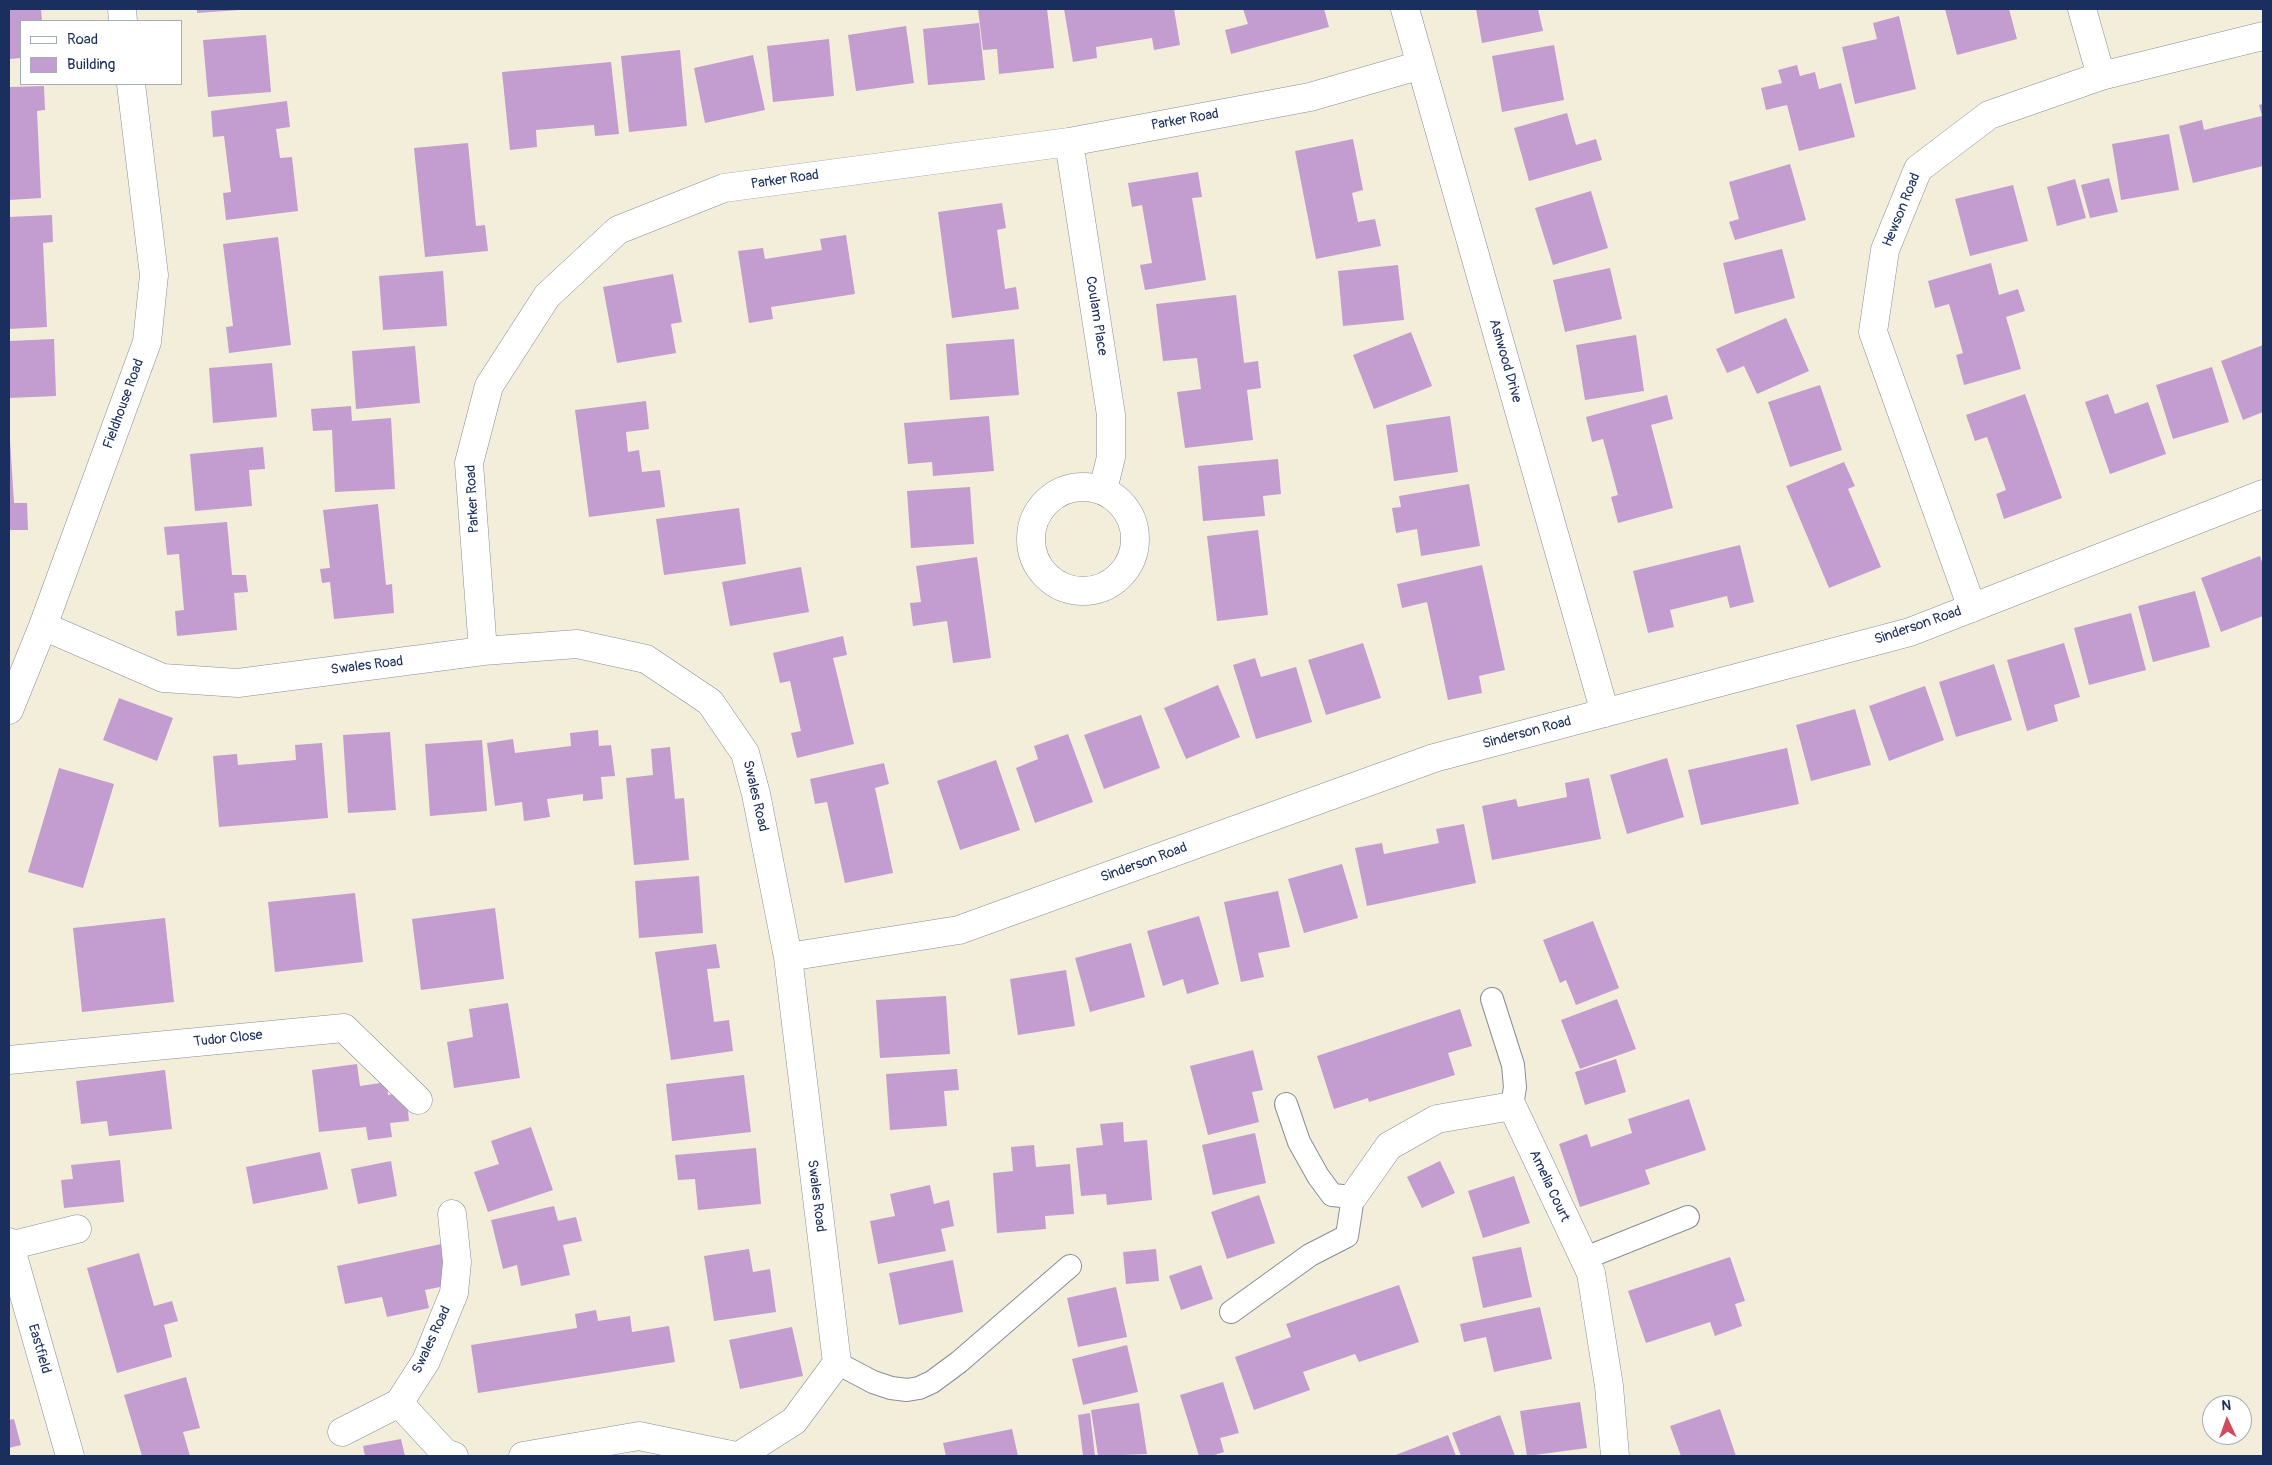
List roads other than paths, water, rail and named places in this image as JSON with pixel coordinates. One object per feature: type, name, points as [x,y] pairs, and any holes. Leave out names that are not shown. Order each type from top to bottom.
[{"type":"street","name":"Ashwood Drive","points":[[1405,9],[1605,713]]},
{"type":"street","points":[[2082,9],[2100,76]]},
{"type":"street","name":"Hewson Road","points":[[1972,608],[1934,508],[1873,332],[1886,250],[1918,169],[1989,115],[2100,76],[2263,36]]},
{"type":"street","name":"Parker Road","points":[[483,651],[470,462],[489,386],[547,296],[618,230],[724,188],[1069,142],[1310,98],[1421,65]]},
{"type":"street","name":"Fieldhouse Road","points":[[9,710],[43,626],[146,342],[154,275],[131,85]]},
{"type":"street","name":"Coulam Place","points":[[1069,142],[1111,415],[1111,457],[1103,490]]},
{"type":"street","name":"Sinderson Road","points":[[788,957],[960,930],[1434,758],[1910,632],[2263,494]]},
{"type":"street","name":"Swales Road","points":[[43,626],[163,678],[220,682],[238,682],[483,651],[577,644],[646,659],[710,702],[745,753],[756,794],[788,957],[837,1363]]},
{"type":"street","name":"Tudor Close","points":[[9,1060],[344,1028],[418,1100]]},
{"type":"street","points":[[1353,1197],[1389,1146],[1437,1119],[1512,1106]]},
{"type":"street","name":"Amelia Court","points":[[1512,1106],[1591,1273],[1609,1386],[1615,1456]]},
{"type":"street","name":"Swales Road","points":[[399,1403],[426,1360],[454,1293],[457,1262],[452,1214]]},
{"type":"street","points":[[9,1244],[77,1229]]},
{"type":"street","name":"Eastfield","points":[[9,1244],[70,1456]]},
{"type":"street","points":[[523,1456],[640,1436],[737,1456],[794,1421],[837,1363]]},
{"type":"street","points":[[342,1432],[399,1403],[445,1453],[454,1456]]},
{"type":"lane","points":[[1492,999],[1513,1065],[1514,1087],[1512,1106]]},
{"type":"lane","points":[[1231,1312],[1310,1255],[1347,1236],[1353,1197],[1332,1195],[1318,1176],[1299,1142],[1286,1104]]},
{"type":"lane","points":[[1583,1259],[1688,1217]]},
{"type":"lane","points":[[837,1363],[872,1382],[891,1388],[907,1390],[919,1388],[932,1382],[959,1362],[1070,1266]]}]
